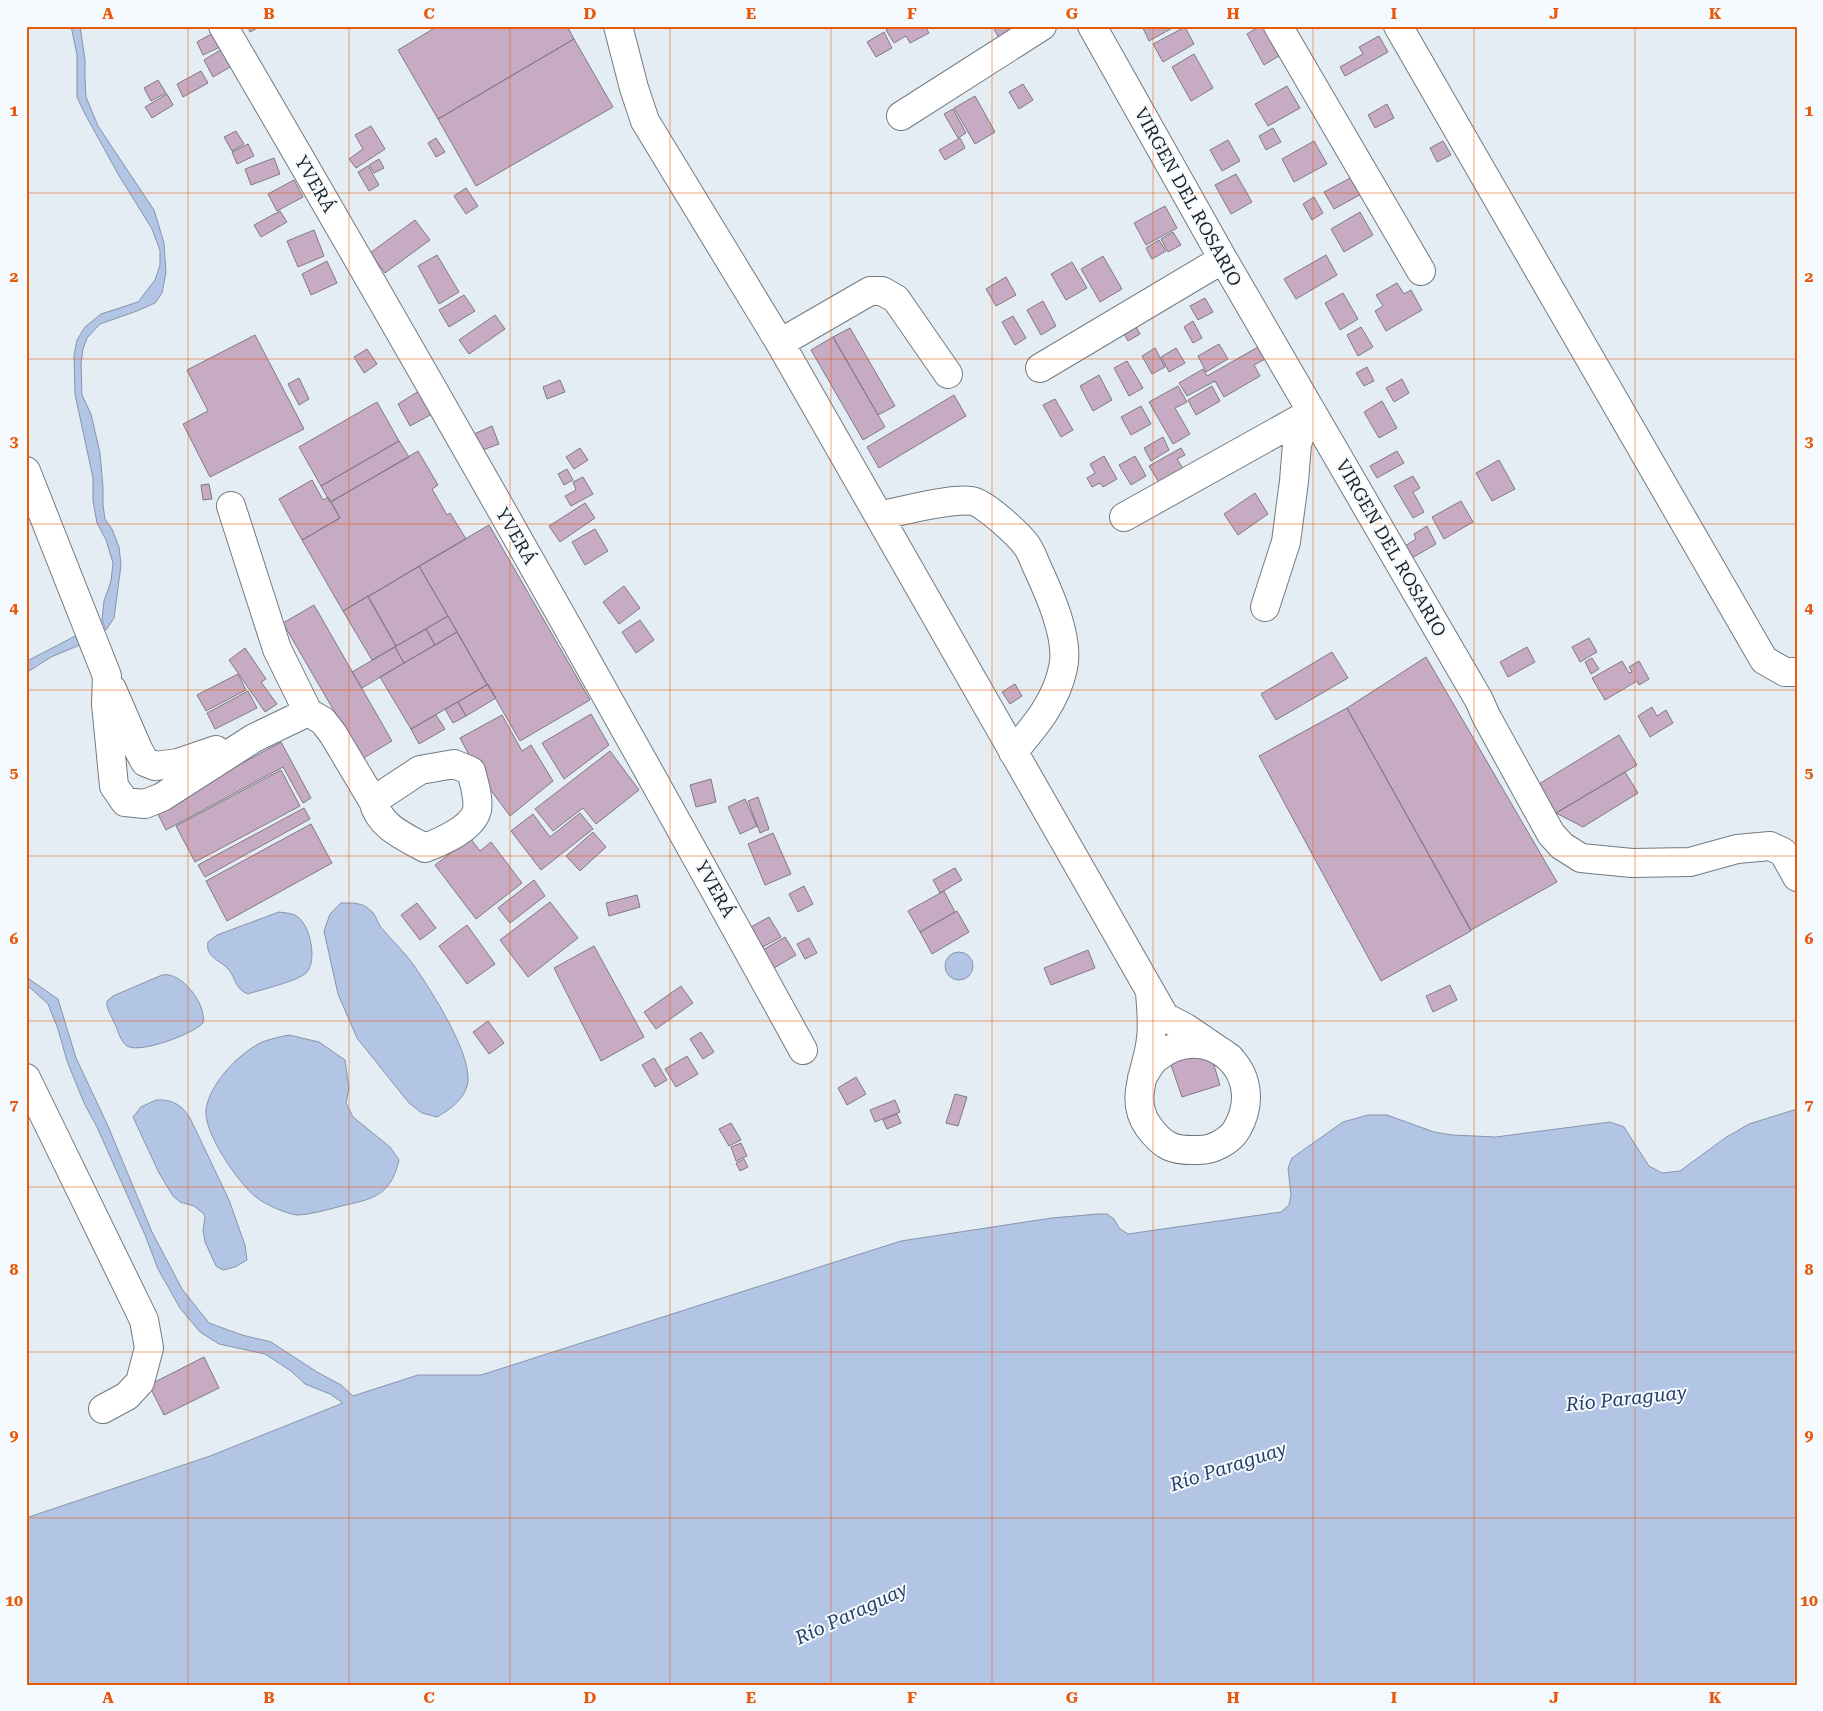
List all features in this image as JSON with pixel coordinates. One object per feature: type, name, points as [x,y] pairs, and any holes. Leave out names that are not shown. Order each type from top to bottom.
[{"type":"street","name":"YVERÁ","points":[[223,26],[373,283],[673,812],[802,1050]]},
{"type":"street","points":[[618,26],[634,88],[645,121],[780,343],[1165,1017],[1230,1058],[1240,1070],[1247,1090],[1244,1116],[1234,1133],[1226,1141],[1207,1150],[1179,1150],[1158,1140],[1142,1118],[1139,1103],[1142,1078],[1152,1040],[1150,991]]},
{"type":"street","points":[[901,116],[1042,26]]},
{"type":"street","name":"VIRGEN DEL ROSARIO","points":[[1092,26],[1310,412],[1479,700],[1551,834],[1562,846],[1581,858],[1632,863],[1690,862],[1737,848],[1770,846],[1783,852],[1797,876]]},
{"type":"street","points":[[1278,26],[1421,271]]},
{"type":"street","points":[[1398,26],[1764,660],[1785,672],[1797,672]]},
{"type":"street","points":[[1040,368],[1223,259]]},
{"type":"street","points":[[780,343],[870,291],[882,290],[896,299],[948,374]]},
{"type":"street","points":[[1124,517],[1310,412]]},
{"type":"street","points":[[1265,607],[1286,542],[1294,481],[1296,444],[1310,412]]},
{"type":"street","points":[[26,471],[107,676],[145,762],[155,766],[178,763],[254,738]]},
{"type":"street","points":[[878,516],[953,501],[973,501],[995,515],[1028,547],[1050,596],[1063,638],[1064,666],[1056,690],[1042,717],[1013,752]]},
{"type":"street","points":[[231,506],[277,649],[308,712],[323,721],[333,734],[373,801]]},
{"type":"street","points":[[107,676],[106,704],[114,786],[125,802],[145,804],[162,797],[254,738],[308,712]]},
{"type":"street","points":[[1142,1078],[1154,1060],[1176,1046],[1195,1043],[1206,1045],[1230,1058]]},
{"type":"street","points":[[26,1078],[144,1320],[149,1348],[140,1382],[126,1396],[103,1409]]},
{"type":"water","points":[[71,26],[80,26],[85,60],[86,97],[98,126],[154,210],[164,243],[166,272],[162,293],[155,303],[100,324],[87,338],[83,349],[81,364],[82,395],[91,414],[100,453],[105,519],[112,529],[119,547],[121,565],[114,618],[106,630],[102,620],[104,601],[111,581],[113,563],[106,540],[97,523],[93,501],[93,478],[75,394],[74,355],[77,340],[85,327],[101,314],[138,302],[155,280],[160,265],[160,250],[152,229],[118,174],[77,97],[77,55]]},
{"type":"water","points":[[83,632],[87,642],[51,657],[26,673],[26,662]]},
{"type":"water","points":[[341,903],[360,904],[367,907],[373,913],[380,926],[415,967],[440,1006],[457,1038],[467,1069],[467,1087],[457,1102],[437,1117],[422,1113],[409,1103],[357,1038],[338,994],[324,931],[330,914]]},
{"type":"water","points":[[279,912],[296,916],[306,928],[312,952],[310,968],[302,976],[295,979],[248,994],[238,987],[229,970],[211,955],[208,942],[217,935]]},
{"type":"water","points":[[959,952],[969,956],[973,966],[969,976],[959,980],[949,976],[945,966],[949,956]]},
{"type":"water","name":"Río Paraguay","points":[[26,972],[29,979],[58,999],[76,1058],[108,1126],[152,1232],[182,1289],[209,1323],[242,1335],[271,1342],[341,1385],[353,1396],[418,1375],[481,1375],[901,1241],[1052,1218],[1098,1214],[1107,1214],[1114,1219],[1119,1228],[1128,1234],[1281,1212],[1289,1205],[1291,1195],[1288,1168],[1292,1158],[1343,1122],[1368,1115],[1387,1115],[1434,1132],[1452,1135],[1496,1137],[1610,1122],[1624,1127],[1649,1166],[1662,1173],[1680,1171],[1725,1138],[1749,1124],[1797,1109],[1797,1685],[26,1685],[26,1518],[210,1456],[343,1403],[330,1394],[305,1384],[291,1371],[265,1354],[219,1344],[200,1332],[180,1308],[158,1269],[97,1127],[84,1103],[67,1061],[58,1029],[48,1004],[26,984]]},
{"type":"water","points":[[162,975],[170,975],[177,978],[192,991],[201,1007],[203,1023],[189,1032],[166,1042],[134,1048],[127,1046],[121,1038],[109,1012],[107,1001],[113,996]]},
{"type":"water","points":[[289,1035],[319,1042],[345,1060],[349,1088],[346,1103],[353,1117],[390,1147],[399,1160],[388,1186],[369,1199],[309,1214],[297,1215],[287,1213],[264,1203],[256,1197],[231,1169],[216,1143],[210,1130],[206,1109],[219,1080],[251,1048],[267,1040]]},
{"type":"water","points":[[156,1100],[172,1102],[180,1106],[187,1113],[229,1200],[245,1245],[247,1260],[235,1267],[223,1270],[216,1266],[205,1242],[203,1230],[204,1214],[194,1206],[180,1202],[173,1196],[159,1173],[133,1117],[141,1107]]},
{"type":"building","points":[[248,26],[261,26],[250,32]]},
{"type":"building","points":[[438,26],[567,26],[574,39],[438,119],[398,50]]},
{"type":"building","points":[[892,26],[913,26],[914,29],[925,26],[929,33],[910,43],[906,36],[894,43],[886,30]]},
{"type":"building","points":[[999,26],[1020,26],[1000,40],[994,29]]},
{"type":"building","points":[[1142,26],[1176,26],[1149,41]]},
{"type":"building","points":[[1260,26],[1273,26],[1287,51],[1264,65],[1247,34]]},
{"type":"building","points":[[1185,27],[1194,44],[1163,62],[1153,44]]},
{"type":"building","points":[[884,32],[892,48],[876,57],[867,42]]},
{"type":"building","points":[[213,33],[220,47],[203,55],[197,42]]},
{"type":"building","points":[[1379,36],[1388,52],[1345,76],[1340,67],[1363,54],[1359,47]]},
{"type":"building","points":[[574,39],[613,107],[476,186],[438,119]]},
{"type":"building","points":[[222,49],[232,66],[213,77],[204,60]]},
{"type":"building","points":[[1194,54],[1213,88],[1191,101],[1172,67]]},
{"type":"building","points":[[201,71],[208,83],[183,97],[177,84]]},
{"type":"building","points":[[158,80],[166,93],[151,101],[144,88]]},
{"type":"building","points":[[1023,84],[1033,100],[1019,109],[1009,92]]},
{"type":"building","points":[[1287,86],[1300,108],[1268,126],[1255,104]]},
{"type":"building","points":[[167,94],[173,105],[152,118],[145,107]]},
{"type":"building","points":[[975,96],[995,132],[975,144],[954,108]]},
{"type":"building","points":[[1387,104],[1394,118],[1375,128],[1368,115]]},
{"type":"building","points":[[953,109],[966,133],[958,138],[944,114]]},
{"type":"building","points":[[371,126],[385,149],[356,168],[349,159],[363,149],[355,135]]},
{"type":"building","points":[[1273,128],[1281,142],[1266,150],[1259,136]]},
{"type":"building","points":[[236,131],[244,144],[232,151],[224,137]]},
{"type":"building","points":[[436,138],[445,152],[436,157],[428,143]]},
{"type":"building","points":[[960,138],[965,148],[945,160],[939,150]]},
{"type":"building","points":[[1228,140],[1240,161],[1222,171],[1210,150]]},
{"type":"building","points":[[1314,141],[1327,164],[1294,182],[1282,159]]},
{"type":"building","points":[[1443,141],[1451,155],[1437,162],[1430,148]]},
{"type":"building","points":[[248,144],[254,156],[237,164],[232,152]]},
{"type":"building","points":[[274,158],[280,174],[251,185],[245,169]]},
{"type":"building","points":[[379,159],[384,168],[374,173],[369,165]]},
{"type":"building","points":[[368,166],[379,185],[369,191],[358,172]]},
{"type":"building","points":[[1236,174],[1252,202],[1231,214],[1215,185]]},
{"type":"building","points":[[1356,175],[1365,192],[1334,209],[1324,192]]},
{"type":"building","points":[[294,180],[303,197],[277,211],[268,194]]},
{"type":"building","points":[[466,188],[478,206],[466,214],[454,196]]},
{"type":"building","points":[[1314,197],[1323,213],[1312,220],[1303,204]]},
{"type":"building","points":[[1165,206],[1177,228],[1146,245],[1134,223]]},
{"type":"building","points":[[280,211],[287,222],[261,237],[254,225]]},
{"type":"building","points":[[1360,212],[1373,235],[1344,252],[1331,229]]},
{"type":"building","points":[[415,220],[430,240],[385,273],[370,253]]},
{"type":"building","points":[[314,230],[324,256],[298,267],[287,241]]},
{"type":"building","points":[[1173,232],[1181,245],[1168,252],[1161,239]]},
{"type":"building","points":[[1159,240],[1166,251],[1152,259],[1146,248]]},
{"type":"building","points":[[437,255],[459,292],[439,304],[418,266]]},
{"type":"building","points":[[1326,255],[1337,275],[1296,299],[1284,279]]},
{"type":"building","points":[[1103,256],[1122,289],[1100,302],[1081,269]]},
{"type":"building","points":[[327,261],[337,283],[311,295],[302,274]]},
{"type":"building","points":[[1072,262],[1087,288],[1066,300],[1051,274]]},
{"type":"building","points":[[1006,277],[1016,295],[996,306],[986,289]]},
{"type":"building","points":[[1397,283],[1404,294],[1411,290],[1422,310],[1386,331],[1375,311],[1383,306],[1376,295]]},
{"type":"building","points":[[1343,293],[1358,319],[1340,330],[1325,303]]},
{"type":"building","points":[[464,295],[475,311],[449,327],[439,310]]},
{"type":"building","points":[[1205,298],[1213,312],[1198,320],[1190,306]]},
{"type":"building","points":[[1043,301],[1056,326],[1041,335],[1027,310]]},
{"type":"building","points":[[495,315],[505,329],[469,354],[459,340]]},
{"type":"building","points":[[1013,316],[1026,338],[1015,345],[1002,322]]},
{"type":"building","points":[[1130,316],[1140,334],[1128,341],[1118,323]]},
{"type":"building","points":[[1193,321],[1202,338],[1193,343],[1184,327]]},
{"type":"building","points":[[1361,327],[1373,347],[1358,356],[1347,335]]},
{"type":"building","points":[[850,328],[895,406],[878,415],[833,337]]},
{"type":"building","points":[[255,335],[304,429],[210,477],[183,424],[208,411],[187,370]]},
{"type":"building","points":[[833,337],[885,427],[863,440],[811,350]]},
{"type":"building","points":[[1265,343],[1271,356],[1254,365],[1260,376],[1224,397],[1215,381],[1187,396],[1179,383],[1203,369],[1207,376]]},
{"type":"building","points":[[1219,344],[1228,359],[1206,372],[1198,356]]},
{"type":"building","points":[[1155,348],[1165,367],[1152,374],[1142,356]]},
{"type":"building","points":[[1176,348],[1185,363],[1169,372],[1161,357]]},
{"type":"building","points":[[367,349],[377,364],[364,373],[354,357]]},
{"type":"building","points":[[1127,361],[1143,388],[1129,396],[1114,368]]},
{"type":"building","points":[[1367,367],[1374,381],[1364,386],[1356,373]]},
{"type":"building","points":[[1099,375],[1112,400],[1093,411],[1080,386]]},
{"type":"building","points":[[299,378],[309,399],[299,405],[288,384]]},
{"type":"building","points":[[1402,379],[1409,393],[1394,402],[1386,388]]},
{"type":"building","points":[[560,380],[565,392],[547,399],[543,387]]},
{"type":"building","points":[[1178,386],[1187,402],[1175,408],[1190,434],[1173,444],[1149,402]]},
{"type":"building","points":[[1212,386],[1220,401],[1196,415],[1188,400]]},
{"type":"building","points":[[419,391],[432,414],[410,426],[398,404]]},
{"type":"building","points":[[954,395],[966,416],[879,468],[867,447]]},
{"type":"building","points":[[1055,399],[1073,430],[1061,437],[1043,405]]},
{"type":"building","points":[[1382,401],[1397,428],[1379,438],[1364,412]]},
{"type":"building","points":[[377,402],[399,441],[321,486],[299,447]]},
{"type":"building","points":[[1141,406],[1151,424],[1131,435],[1121,417]]},
{"type":"building","points":[[492,426],[499,444],[480,451],[474,434]]},
{"type":"building","points":[[1163,437],[1169,450],[1151,461],[1144,448]]},
{"type":"building","points":[[399,441],[409,457],[330,502],[321,486]]},
{"type":"building","points":[[580,448],[588,460],[574,469],[566,457]]},
{"type":"building","points":[[1181,448],[1185,455],[1177,459],[1184,470],[1160,484],[1149,466]]},
{"type":"building","points":[[418,451],[438,485],[432,489],[447,515],[450,513],[466,539],[343,611],[302,540],[340,518],[331,502]]},
{"type":"building","points":[[1397,451],[1404,463],[1377,478],[1370,466]]},
{"type":"building","points":[[1104,456],[1117,479],[1103,487],[1100,483],[1092,487],[1087,478],[1095,473],[1090,464]]},
{"type":"building","points":[[1135,456],[1146,476],[1131,485],[1119,465]]},
{"type":"building","points":[[1499,460],[1515,489],[1492,501],[1476,473]]},
{"type":"building","points":[[567,469],[573,480],[564,485],[558,474]]},
{"type":"building","points":[[1413,476],[1420,488],[1413,492],[1424,512],[1413,518],[1394,486]]},
{"type":"building","points":[[583,477],[593,494],[571,506],[565,496],[576,490],[573,482]]},
{"type":"building","points":[[312,480],[323,500],[328,497],[340,518],[302,540],[279,499]]},
{"type":"building","points":[[209,484],[212,499],[203,500],[201,485]]},
{"type":"building","points":[[1255,493],[1268,514],[1238,535],[1224,514]]},
{"type":"building","points":[[1461,501],[1473,522],[1444,539],[1432,517]]},
{"type":"building","points":[[585,503],[595,518],[560,542],[549,526]]},
{"type":"building","points":[[489,525],[590,700],[520,741],[419,566]]},
{"type":"building","points":[[1427,526],[1436,544],[1412,558],[1405,546],[1416,539],[1414,534]]},
{"type":"building","points":[[595,529],[608,551],[585,565],[572,542]]},
{"type":"building","points":[[419,566],[448,616],[396,646],[368,597]]},
{"type":"building","points":[[624,586],[640,608],[619,624],[603,602]]},
{"type":"building","points":[[368,596],[396,646],[372,660],[343,611]]},
{"type":"building","points":[[314,605],[392,741],[362,759],[283,623]]},
{"type":"building","points":[[448,616],[457,632],[435,645],[426,629]]},
{"type":"building","points":[[640,620],[654,640],[636,653],[622,632]]},
{"type":"building","points":[[426,629],[435,645],[404,663],[395,647]]},
{"type":"building","points":[[457,632],[487,685],[411,729],[380,677]]},
{"type":"building","points":[[1589,638],[1597,652],[1580,662],[1572,647]]},
{"type":"building","points":[[395,647],[404,663],[362,688],[352,672]]},
{"type":"building","points":[[1527,647],[1535,662],[1508,677],[1500,662]]},
{"type":"building","points":[[245,648],[266,679],[261,682],[277,704],[265,712],[229,660]]},
{"type":"building","points":[[1332,652],[1348,678],[1276,720],[1261,694]]},
{"type":"building","points":[[1426,657],[1557,882],[1471,930],[1347,708]]},
{"type":"building","points":[[1592,658],[1599,669],[1591,674],[1585,662]]},
{"type":"building","points":[[1622,661],[1629,673],[1632,672],[1629,667],[1639,661],[1649,679],[1639,685],[1637,681],[1605,700],[1592,678]]},
{"type":"building","points":[[238,674],[246,690],[206,711],[197,695]]},
{"type":"building","points":[[488,684],[496,698],[466,716],[458,702]]},
{"type":"building","points":[[1015,684],[1022,696],[1010,704],[1002,692]]},
{"type":"building","points":[[248,691],[257,708],[215,729],[207,713]]},
{"type":"building","points":[[458,702],[466,716],[453,723],[445,709]]},
{"type":"building","points":[[1652,707],[1657,716],[1666,710],[1673,723],[1650,737],[1638,716]]},
{"type":"building","points":[[1347,708],[1471,931],[1381,981],[1259,756]]},
{"type":"building","points":[[591,714],[609,745],[564,779],[542,743]]},
{"type":"building","points":[[436,715],[445,729],[419,744],[411,729]]},
{"type":"building","points":[[502,715],[522,751],[531,745],[553,781],[510,816],[481,777],[460,738]]},
{"type":"building","points":[[1619,735],[1637,765],[1556,813],[1539,784]]},
{"type":"building","points":[[281,742],[311,798],[303,803],[283,767],[166,830],[156,810]]},
{"type":"building","points":[[610,751],[639,790],[596,824],[583,808],[553,831],[535,809]]},
{"type":"building","points":[[281,770],[300,806],[195,862],[176,826]]},
{"type":"building","points":[[1625,772],[1638,793],[1583,827],[1556,813]]},
{"type":"building","points":[[711,779],[716,802],[696,807],[690,785]]},
{"type":"building","points":[[758,797],[769,829],[760,833],[748,801]]},
{"type":"building","points":[[745,799],[757,826],[740,834],[728,807]]},
{"type":"building","points":[[304,808],[310,819],[205,877],[198,865]]},
{"type":"building","points":[[580,813],[593,829],[541,870],[511,831],[533,814],[550,837]]},
{"type":"building","points":[[311,824],[332,863],[227,921],[206,881]]},
{"type":"building","points":[[593,832],[606,847],[580,871],[566,856]]},
{"type":"building","points":[[773,833],[791,874],[765,885],[748,844]]},
{"type":"building","points":[[470,838],[480,851],[491,842],[522,883],[476,919],[435,865]]},
{"type":"building","points":[[955,868],[962,880],[940,893],[933,880]]},
{"type":"building","points":[[534,880],[545,896],[510,923],[498,908]]},
{"type":"building","points":[[804,886],[813,904],[798,912],[789,894]]},
{"type":"building","points":[[944,891],[955,912],[920,932],[908,911]]},
{"type":"building","points":[[637,895],[640,907],[609,916],[606,903]]},
{"type":"building","points":[[550,902],[578,938],[528,977],[500,940]]},
{"type":"building","points":[[417,903],[436,928],[420,940],[401,915]]},
{"type":"building","points":[[957,911],[969,932],[932,954],[920,932]]},
{"type":"building","points":[[769,917],[781,937],[761,948],[749,928]]},
{"type":"building","points":[[467,925],[495,964],[467,984],[439,946]]},
{"type":"building","points":[[785,937],[796,955],[774,968],[763,950]]},
{"type":"building","points":[[809,938],[817,953],[805,959],[797,944]]},
{"type":"building","points":[[594,946],[644,1037],[601,1061],[554,968]]},
{"type":"building","points":[[1088,950],[1095,968],[1051,985],[1044,968]]},
{"type":"building","points":[[1450,985],[1457,1000],[1433,1012],[1426,996]]},
{"type":"building","points":[[681,986],[693,1003],[656,1029],[644,1012]]},
{"type":"building","points":[[488,1021],[504,1043],[489,1054],[473,1032]]},
{"type":"building","points":[[701,1032],[714,1052],[703,1059],[690,1039]]},
{"type":"building","points":[[1209,1049],[1220,1085],[1182,1097],[1170,1062]]},
{"type":"building","points":[[687,1056],[698,1074],[676,1087],[665,1069]]},
{"type":"building","points":[[654,1058],[667,1080],[655,1087],[642,1065]]},
{"type":"building","points":[[856,1077],[866,1094],[847,1105],[838,1088]]},
{"type":"building","points":[[955,1094],[967,1097],[958,1126],[946,1123]]},
{"type":"building","points":[[895,1100],[900,1112],[875,1122],[870,1110]]},
{"type":"building","points":[[897,1114],[901,1123],[887,1129],[883,1120]]},
{"type":"building","points":[[731,1123],[741,1140],[729,1146],[719,1129]]},
{"type":"building","points":[[741,1143],[747,1156],[736,1161],[731,1147]]},
{"type":"building","points":[[744,1159],[748,1167],[740,1171],[736,1163]]},
{"type":"building","points":[[204,1357],[219,1388],[164,1415],[149,1385]]}]
